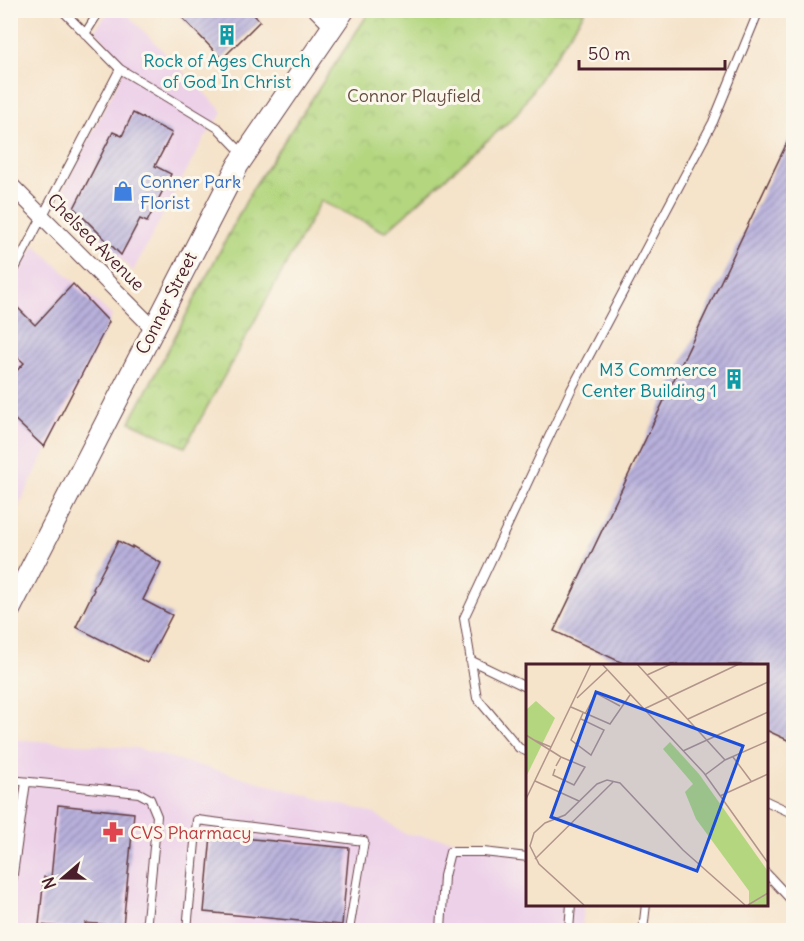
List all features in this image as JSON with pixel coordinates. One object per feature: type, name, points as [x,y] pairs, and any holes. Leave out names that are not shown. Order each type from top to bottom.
[{"type":"main road","name":"Conner Street","points":[[10,609],[244,155],[339,19]]},
{"type":"street","points":[[316,10],[339,19]]},
{"type":"street","name":"Chelsea Avenue","points":[[10,184],[153,328]]},
{"type":"lane","points":[[63,10],[120,69],[218,128],[244,155]]},
{"type":"lane","points":[[85,34],[100,10]]},
{"type":"lane","points":[[526,751],[519,748],[477,698],[464,618],[571,390],[713,122],[759,10]]},
{"type":"lane","points":[[10,278],[120,69]]},
{"type":"lane","points":[[470,660],[526,687]]},
{"type":"lane","points":[[10,780],[139,793],[150,799],[157,816],[146,930]]},
{"type":"lane","points":[[10,895],[26,782]]},
{"type":"lane","points":[[768,802],[794,814]]},
{"type":"lane","points":[[187,930],[197,820],[364,841],[349,930]]},
{"type":"lane","points":[[441,930],[444,876],[450,852],[483,852],[526,857]]},
{"type":"lane","points":[[768,875],[794,903]]},
{"type":"lane","points":[[569,930],[571,905]]},
{"type":"lane","points":[[643,930],[646,905]]},
{"type":"shaded area","points":[[109,11],[124,11],[223,112],[202,142],[133,271],[60,196],[127,65],[95,30]]},
{"type":"shaded area","points":[[35,245],[112,316],[11,522],[11,285]]},
{"type":"shaded area","points":[[10,739],[136,748],[375,814],[405,834],[526,848],[526,905],[584,905],[582,930],[11,930]]},
{"type":"green space","name":"Connor Playfield","points":[[370,11],[585,11],[516,115],[385,232],[321,201],[185,447],[130,422],[253,188]]},
{"type":"building","name":"Rock of Ages Church of God In Christ","points":[[175,10],[249,10],[260,21],[222,59]]},
{"type":"building","name":"Conner Park Florist","points":[[133,113],[172,133],[155,166],[171,174],[147,222],[140,219],[121,255],[74,208],[113,132],[122,136]]},
{"type":"building","name":"M3 Commerce Center Building 1","points":[[794,128],[794,743],[768,731],[768,664],[625,664],[554,631]]},
{"type":"building","points":[[73,284],[109,322],[44,447],[10,415],[10,378],[24,363],[10,350],[10,300],[35,325]]},
{"type":"building","points":[[118,541],[132,548],[132,546],[161,563],[143,600],[172,615],[147,663],[76,627]]},
{"type":"building","points":[[58,805],[134,813],[123,926],[85,923],[85,929],[39,925],[44,877],[51,878]]},
{"type":"building","points":[[211,835],[349,848],[342,925],[204,912]]},
{"type":"place","name":"Rock of Ages Church of God In Christ","points":[[227,35]]},
{"type":"place","name":"Conner Park Florist","points":[[123,191]]},
{"type":"place","name":"M3 Commerce Center Building 1","points":[[734,379]]},
{"type":"place","name":"CVS Pharmacy","points":[[113,832]]}]
